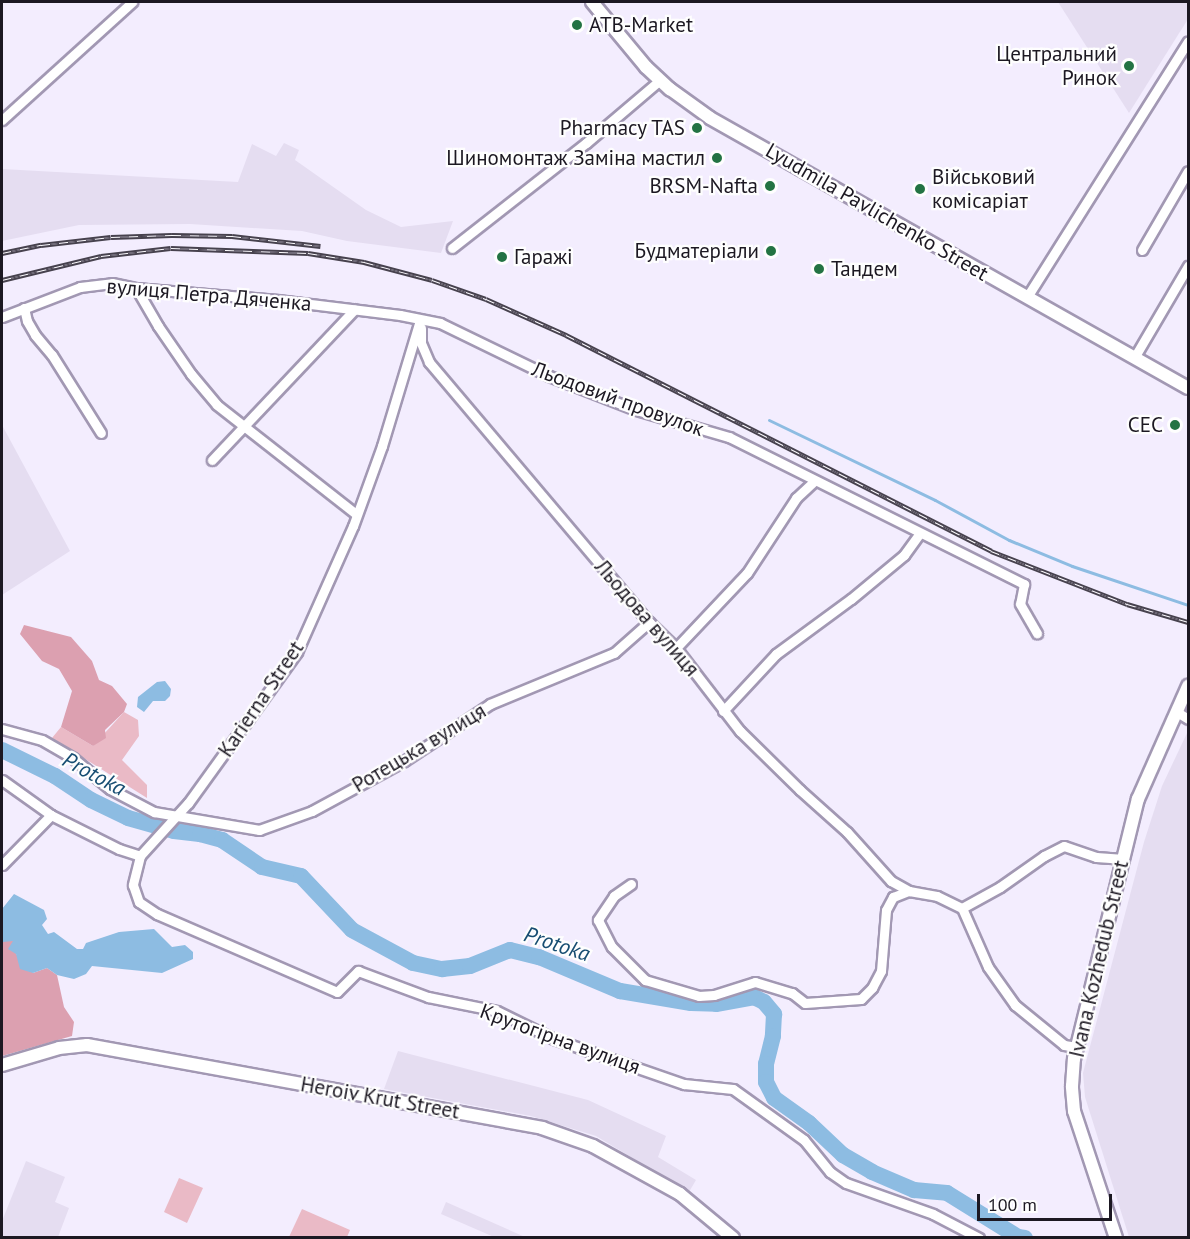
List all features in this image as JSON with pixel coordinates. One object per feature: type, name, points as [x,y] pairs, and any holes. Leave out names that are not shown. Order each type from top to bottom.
[{"type":"street","points":[[2,120],[132,2]]},
{"type":"street","name":"Lyudmila Pavlichenko Street","points":[[592,2],[660,80],[710,118],[1188,388]]},
{"type":"street","points":[[1027,297],[1188,41]]},
{"type":"street","points":[[452,248],[586,143],[660,80]]},
{"type":"street","points":[[1142,250],[1188,171]]},
{"type":"street","points":[[1134,358],[1188,266]]},
{"type":"street","name":"вулиця Петра Дяченка","points":[[2,317],[80,287],[112,283],[136,288],[278,300],[400,315],[420,320]]},
{"type":"street","points":[[136,288],[158,326],[191,374],[216,405],[356,514]]},
{"type":"street","points":[[24,308],[27,321],[35,335],[52,355],[101,434]]},
{"type":"street","points":[[212,460],[241,426],[354,310]]},
{"type":"street","name":"Льодовий провулок","points":[[420,320],[440,323],[549,376],[636,410],[729,437],[1024,584],[1020,604],[1037,633]]},
{"type":"street","name":"Karierna Street","points":[[140,856],[206,779],[297,652],[356,514],[382,446],[420,320]]},
{"type":"street","name":"Льодова вулиця","points":[[420,320],[421,343],[429,362],[650,622],[676,648],[723,711],[800,790],[847,831],[891,881],[909,891],[937,896],[962,908]]},
{"type":"street","points":[[676,648],[747,573],[796,498],[814,481]]},
{"type":"street","points":[[723,711],[776,654],[851,599],[904,555],[920,533]]},
{"type":"street","name":"Ротецька вулиця","points":[[175,815],[260,830],[312,811],[404,761],[490,704],[614,653],[650,622]]},
{"type":"street","name":"Ivana Kozhedub Street","points":[[1116,1238],[1074,1111],[1072,1086],[1077,1047],[1138,799],[1188,686]]},
{"type":"street","points":[[1177,712],[1188,719]]},
{"type":"street","points":[[2,729],[42,740],[73,758],[110,789],[154,812],[175,815]]},
{"type":"street","points":[[2,780],[51,815],[119,849],[140,856]]},
{"type":"street","points":[[2,865],[51,815]]},
{"type":"street","points":[[1077,1047],[1064,1045],[1015,1005],[988,967],[962,908],[1000,887],[1044,856],[1064,846],[1096,857],[1124,859]]},
{"type":"street","name":"Крутогірна вулиця","points":[[140,856],[133,885],[139,902],[157,914],[338,992],[358,970],[419,994],[497,1011],[554,1039],[684,1084],[733,1089],[804,1140],[830,1172],[846,1183],[933,1214],[979,1238]]},
{"type":"street","points":[[631,884],[614,896],[598,920],[612,947],[645,980],[699,996],[714,995],[755,982],[792,993],[805,1004],[861,999],[872,988],[881,971],[886,910],[893,897],[909,891]]},
{"type":"street","name":"Heroiv Krut Street","points":[[2,1065],[58,1048],[87,1045],[542,1128],[593,1146],[680,1194],[733,1238]]},
{"type":"shaded area","name":"Центральний Ринок","points":[[1058,2],[1188,2],[1188,19],[1129,113]]},
{"type":"shaded area","points":[[284,143],[299,150],[295,160],[366,210],[401,227],[453,221],[441,253],[347,241],[302,231],[190,224],[79,225],[2,241],[2,169],[238,182],[252,144],[276,156]]},
{"type":"shaded area","points":[[2,425],[70,551],[2,595]]},
{"type":"shaded area","points":[[24,625],[71,637],[92,661],[99,680],[112,686],[127,704],[124,712],[105,730],[106,738],[93,746],[61,727],[72,691],[59,669],[42,661],[20,634]]},
{"type":"shaded area","points":[[124,712],[138,720],[139,736],[122,760],[147,785],[147,798],[52,738],[61,727],[93,746]]},
{"type":"shaded area","points":[[1188,731],[1188,1237],[1129,1237],[1085,1097],[1083,1073],[1144,842],[1162,786]]},
{"type":"shaded area","points":[[2,933],[14,941],[16,954],[33,973],[47,968],[57,975],[64,1007],[74,1022],[72,1036],[2,1056]]},
{"type":"shaded area","points":[[398,1051],[588,1100],[666,1136],[658,1157],[696,1180],[689,1192],[596,1136],[531,1116],[384,1089]]},
{"type":"shaded area","points":[[26,1161],[65,1177],[55,1202],[69,1208],[58,1237],[2,1237],[2,1221]]},
{"type":"shaded area","points":[[179,1178],[203,1188],[187,1223],[164,1212]]},
{"type":"shaded area","points":[[446,1202],[525,1237],[494,1237],[441,1214]]},
{"type":"shaded area","points":[[302,1209],[350,1230],[347,1237],[289,1237]]},
{"type":"water","points":[[165,681],[171,689],[170,696],[165,701],[153,701],[144,712],[137,707],[138,697],[157,682]]},
{"type":"water","points":[[14,894],[44,910],[47,919],[42,925],[48,934],[54,932],[77,949],[83,949],[86,943],[119,932],[154,929],[172,947],[185,945],[193,952],[193,959],[162,973],[92,966],[86,974],[74,979],[57,975],[47,968],[33,973],[20,969],[16,954],[8,949],[13,941],[3,942],[2,933],[2,909]]},
{"type":"waterway","points":[[769,420],[935,500],[1009,540],[1072,566],[1188,605]]},
{"type":"waterway","name":"Protoka","points":[[2,750],[55,776],[91,800],[128,818],[174,831],[200,834],[222,840],[262,867],[301,876],[352,930],[413,963],[442,969],[470,966],[510,950],[539,957],[620,991],[691,1003],[716,1004],[754,997],[764,1002],[774,1014],[773,1036],[766,1064],[766,1082],[774,1098],[809,1123],[843,1155],[872,1172],[914,1190],[947,1193],[1018,1237],[1025,1238]]},
{"type":"railway","points":[[2,253],[41,245],[111,237],[172,235],[232,236],[320,246]]},
{"type":"railway","points":[[2,280],[101,256],[171,248],[308,253],[364,262],[432,280],[486,299],[566,335],[991,551],[1127,604],[1188,622]]},
{"type":"place","name":"ATB-Market","points":[[577,25]]},
{"type":"place","name":"Центральний Ринок","points":[[1129,66]]},
{"type":"place","name":"Pharmacy TAS","points":[[697,128]]},
{"type":"place","name":"Шиномонтаж Заміна мастил","points":[[717,158]]},
{"type":"place","name":"BRSM-Nafta","points":[[770,186]]},
{"type":"place","name":"Військовий комісаріат","points":[[920,189]]},
{"type":"place","name":"Будматеріали","points":[[771,251]]},
{"type":"place","name":"Гаражі","points":[[502,257]]},
{"type":"place","name":"Тандем","points":[[819,269]]},
{"type":"place","name":"СЕС","points":[[1175,425]]}]
